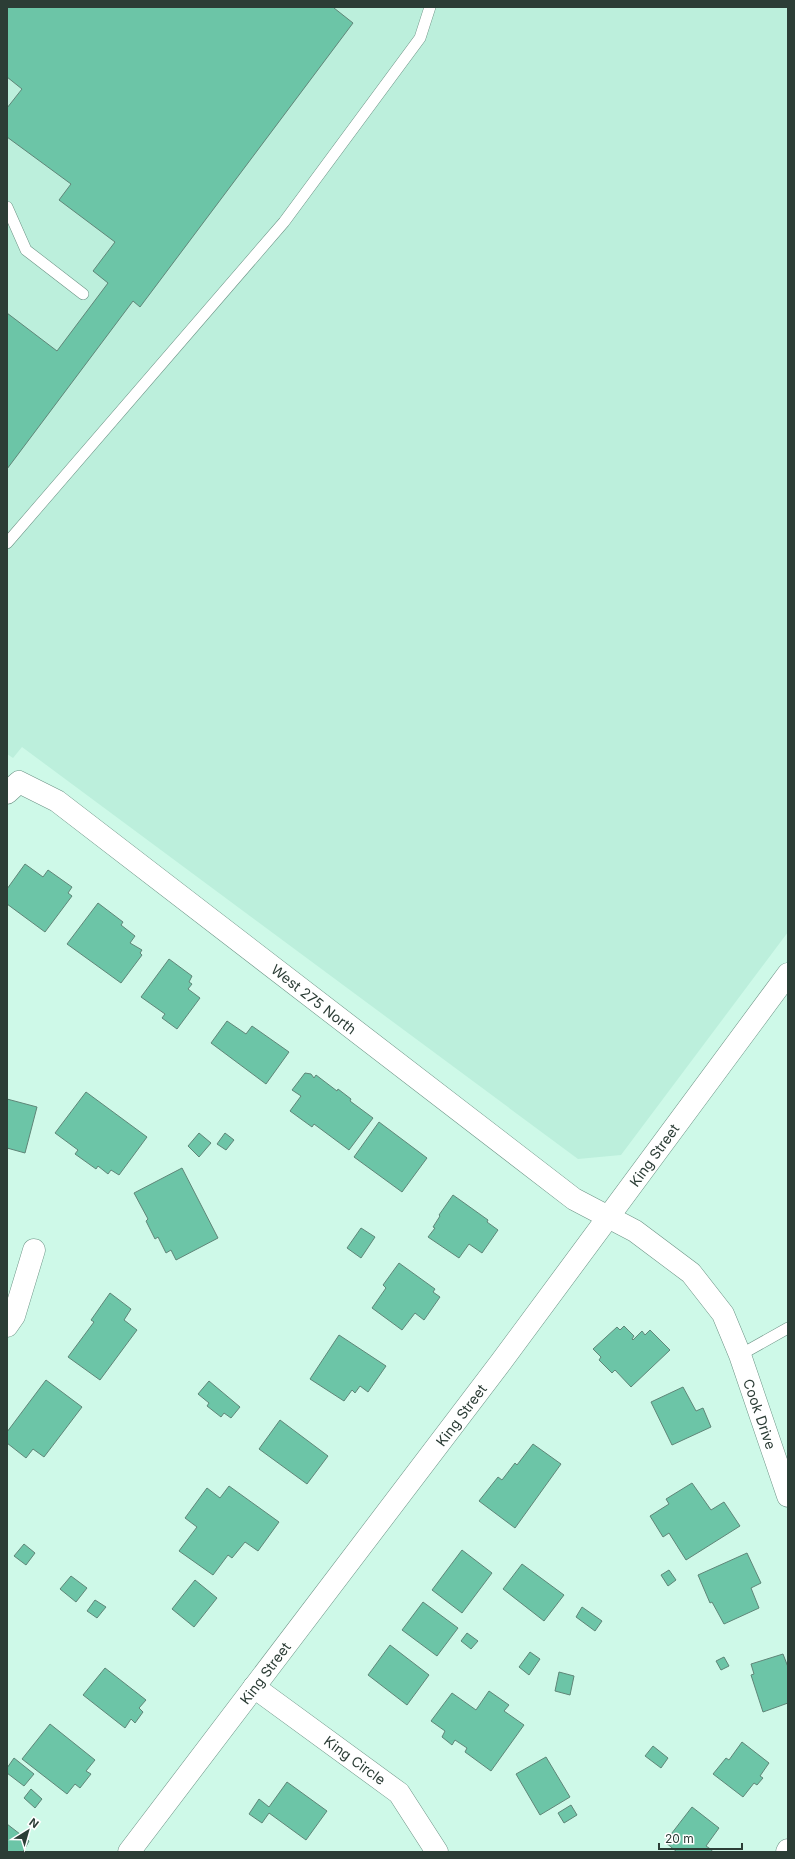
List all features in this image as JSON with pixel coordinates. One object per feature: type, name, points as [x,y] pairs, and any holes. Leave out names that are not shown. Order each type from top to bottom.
[{"type":"street","name":"West 275 North","points":[[13,788],[57,801],[568,1194],[635,1231],[691,1273],[723,1314],[740,1355]]},
{"type":"street","name":"King Street","points":[[129,1852],[501,1362],[788,974]]},
{"type":"street","points":[[7,1326],[14,1316],[34,1250]]},
{"type":"street","name":"Cook Drive","points":[[740,1355],[788,1496]]},
{"type":"street","name":"King Circle","points":[[254,1686],[399,1793],[437,1852]]},
{"type":"lane","points":[[7,543],[284,222],[420,38],[430,7]]},
{"type":"lane","points":[[7,208],[26,250],[82,294]]},
{"type":"lane","points":[[740,1355],[788,1328]]},
{"type":"shaded area","points":[[7,7],[788,7],[788,932],[621,1155],[578,1159],[22,747],[13,758],[7,754]]},
{"type":"building","points":[[7,7],[335,7],[334,8],[353,23],[140,307],[133,301],[7,469],[7,313],[57,351],[108,283],[93,271],[115,242],[59,200],[71,184],[7,137],[7,108],[22,89],[7,77]]},
{"type":"building","points":[[25,864],[43,877],[48,870],[72,887],[68,893],[72,896],[45,932],[7,904],[7,889]]},
{"type":"building","points":[[98,903],[123,922],[121,925],[135,936],[130,943],[142,950],[140,953],[142,955],[121,983],[67,944]]},
{"type":"building","points":[[169,959],[192,976],[189,982],[192,984],[188,989],[200,998],[177,1029],[162,1018],[165,1014],[141,997]]},
{"type":"building","points":[[227,1021],[246,1034],[252,1026],[289,1052],[266,1084],[211,1043]]},
{"type":"building","points":[[305,1073],[311,1074],[314,1078],[316,1075],[337,1091],[338,1089],[351,1099],[350,1101],[373,1118],[349,1150],[314,1124],[312,1127],[290,1111],[301,1096],[292,1090]]},
{"type":"building","points":[[86,1092],[147,1137],[119,1175],[111,1170],[108,1174],[98,1166],[96,1169],[75,1154],[78,1150],[55,1133]]},
{"type":"building","points":[[7,1099],[37,1107],[25,1153],[7,1148]]},
{"type":"building","points":[[379,1122],[427,1158],[402,1192],[354,1157]]},
{"type":"building","points":[[199,1133],[211,1143],[199,1157],[188,1146]]},
{"type":"building","points":[[225,1133],[234,1140],[226,1150],[217,1144]]},
{"type":"building","points":[[182,1168],[218,1238],[176,1260],[171,1250],[166,1253],[158,1237],[155,1239],[146,1221],[148,1219],[134,1193]]},
{"type":"building","points":[[453,1195],[488,1220],[487,1222],[498,1230],[482,1253],[469,1244],[459,1258],[428,1237],[435,1228],[433,1227],[440,1216],[439,1215]]},
{"type":"building","points":[[361,1228],[375,1237],[361,1258],[347,1248]]},
{"type":"building","points":[[399,1263],[435,1289],[433,1292],[440,1297],[424,1320],[415,1313],[402,1330],[372,1308],[386,1288],[383,1285]]},
{"type":"building","points":[[110,1293],[131,1309],[124,1320],[137,1330],[100,1380],[68,1357],[94,1322],[91,1320]]},
{"type":"building","points":[[624,1326],[634,1336],[632,1339],[633,1340],[642,1331],[645,1335],[650,1330],[670,1350],[631,1387],[615,1370],[612,1373],[599,1360],[601,1357],[593,1349],[617,1327],[620,1330]]},
{"type":"building","points":[[339,1335],[386,1366],[368,1392],[360,1386],[355,1393],[352,1390],[344,1401],[310,1379]]},
{"type":"building","points":[[46,1380],[82,1407],[44,1457],[33,1449],[26,1458],[7,1443],[7,1432]]},
{"type":"building","points":[[209,1381],[240,1407],[231,1418],[224,1413],[221,1417],[207,1406],[209,1403],[198,1394]]},
{"type":"building","points":[[683,1387],[696,1411],[703,1408],[711,1427],[672,1445],[651,1402]]},
{"type":"building","points":[[280,1420],[328,1456],[307,1484],[259,1449]]},
{"type":"building","points":[[533,1444],[561,1464],[515,1528],[479,1501],[498,1477],[502,1480],[515,1463],[517,1465]]},
{"type":"building","points":[[692,1483],[711,1510],[724,1502],[740,1526],[686,1560],[669,1533],[663,1537],[650,1516],[669,1504],[666,1499]]},
{"type":"building","points":[[229,1486],[279,1522],[258,1551],[245,1542],[232,1558],[228,1555],[213,1575],[179,1551],[197,1527],[185,1518],[207,1488],[220,1498]]},
{"type":"building","points":[[24,1544],[35,1553],[26,1565],[14,1556]]},
{"type":"building","points":[[462,1550],[492,1573],[462,1613],[432,1590]]},
{"type":"building","points":[[747,1553],[761,1583],[751,1588],[759,1608],[724,1624],[712,1602],[710,1603],[698,1575]]},
{"type":"building","points":[[522,1564],[564,1595],[544,1621],[503,1589]]},
{"type":"building","points":[[669,1570],[676,1580],[668,1586],[661,1575]]},
{"type":"building","points":[[71,1576],[87,1588],[76,1602],[60,1589]]},
{"type":"building","points":[[195,1580],[217,1598],[194,1627],[172,1609]]},
{"type":"building","points":[[95,1600],[106,1607],[97,1618],[87,1611]]},
{"type":"building","points":[[423,1602],[458,1628],[437,1656],[402,1630]]},
{"type":"building","points":[[582,1607],[602,1621],[595,1631],[576,1617]]},
{"type":"building","points":[[467,1633],[478,1641],[471,1649],[461,1641]]},
{"type":"building","points":[[390,1645],[429,1675],[407,1705],[368,1675]]},
{"type":"building","points":[[530,1652],[540,1659],[529,1675],[519,1667]]},
{"type":"building","points":[[783,1654],[788,1667],[788,1703],[763,1712],[751,1675],[754,1674],[751,1664]]},
{"type":"building","points":[[724,1657],[729,1666],[721,1670],[716,1661]]},
{"type":"building","points":[[105,1668],[146,1700],[139,1708],[143,1712],[135,1723],[131,1719],[125,1728],[83,1695]]},
{"type":"building","points":[[559,1672],[574,1676],[570,1695],[555,1691]]},
{"type":"building","points":[[489,1691],[509,1705],[504,1711],[524,1725],[491,1771],[465,1752],[467,1748],[455,1740],[452,1745],[442,1737],[445,1731],[431,1721],[452,1693],[476,1710]]},
{"type":"building","points":[[50,1724],[95,1760],[86,1771],[91,1774],[80,1788],[75,1784],[67,1794],[22,1759]]},
{"type":"building","points":[[742,1742],[769,1763],[760,1776],[763,1778],[757,1785],[754,1783],[743,1797],[713,1774],[726,1758],[729,1760]]},
{"type":"building","points":[[653,1746],[668,1758],[661,1768],[645,1756]]},
{"type":"building","points":[[546,1757],[570,1797],[540,1815],[516,1774]]},
{"type":"building","points":[[14,1758],[34,1774],[24,1786],[7,1773],[7,1768]]},
{"type":"building","points":[[287,1782],[327,1811],[306,1840],[269,1813],[262,1823],[249,1814],[259,1799],[269,1807]]},
{"type":"building","points":[[31,1789],[42,1799],[35,1808],[24,1798]]},
{"type":"building","points":[[571,1805],[577,1815],[564,1823],[558,1813]]},
{"type":"building","points":[[692,1807],[719,1828],[706,1846],[712,1850],[711,1852],[677,1852],[665,1842]]},
{"type":"building","points":[[7,1824],[29,1841],[23,1852],[7,1852]]}]
